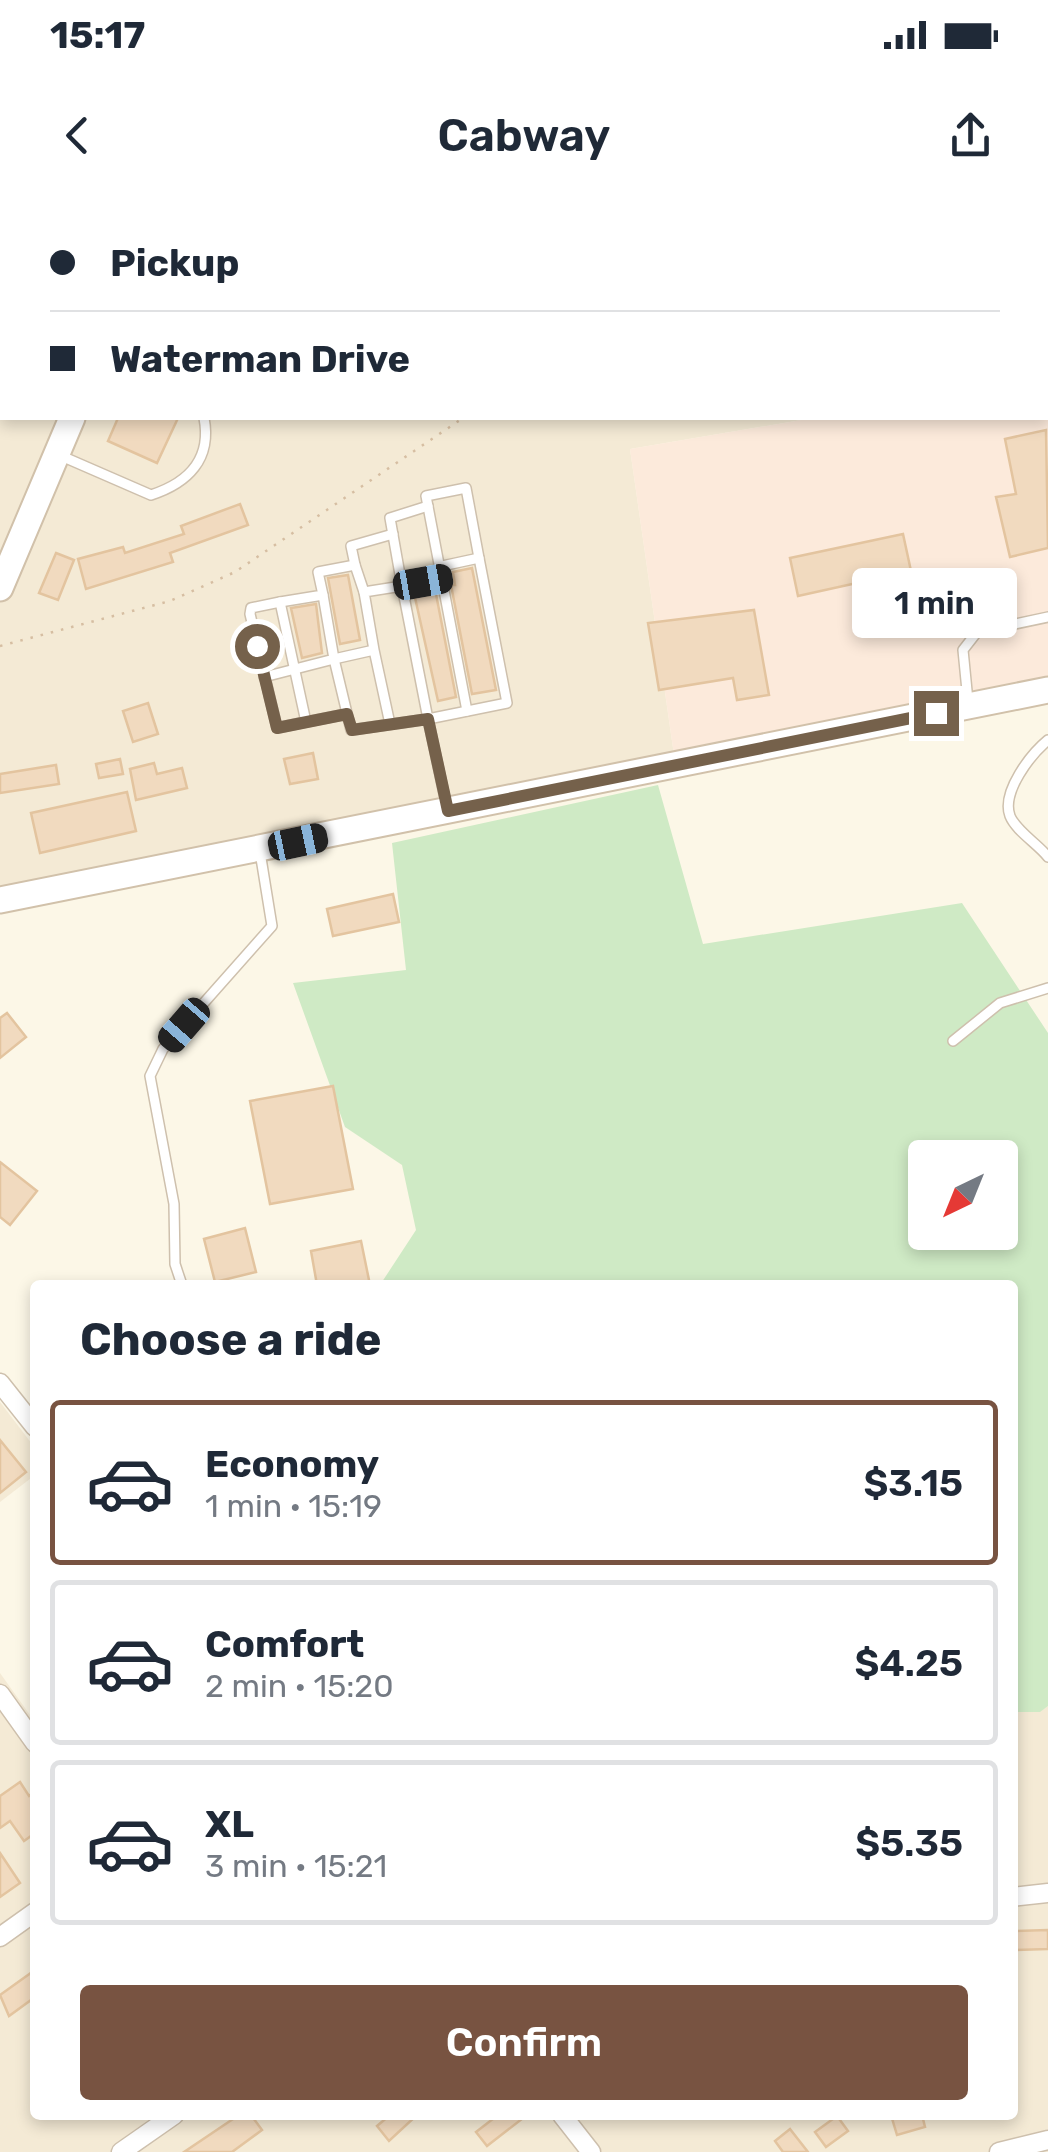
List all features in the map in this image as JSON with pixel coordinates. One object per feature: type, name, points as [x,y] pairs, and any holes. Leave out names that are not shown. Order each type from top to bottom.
[{"type":"street","points":[[0,588],[71,420]]},
{"type":"street","points":[[0,900],[1048,690]]},
{"type":"street","points":[[1,1386],[30,1421]]},
{"type":"street","points":[[0,1694],[30,1736]]},
{"type":"street","points":[[1018,1896],[1048,1893]]},
{"type":"street","points":[[0,1937],[30,1916]]},
{"type":"street","points":[[120,2152],[167,2120]]},
{"type":"street","points":[[566,2120],[591,2152]]},
{"type":"street","points":[[999,2152],[1048,2140]]},
{"type":"lane","points":[[56,454],[151,495],[179,486],[196,467],[208,436],[204,420]]},
{"type":"lane","points":[[355,565],[318,572],[352,730],[428,719],[507,703],[466,488],[426,496],[467,711]]},
{"type":"lane","points":[[428,506],[390,518],[448,811]]},
{"type":"lane","points":[[390,724],[351,546],[393,534]]},
{"type":"lane","points":[[442,566],[479,558]]},
{"type":"lane","points":[[364,592],[444,578]]},
{"type":"lane","points":[[323,595],[251,608],[264,676],[277,728],[347,714]]},
{"type":"lane","points":[[280,602],[306,722]]},
{"type":"lane","points":[[969,706],[963,650],[978,632],[1048,617]]},
{"type":"lane","points":[[264,676],[374,650]]},
{"type":"lane","points":[[1048,740],[1021,773],[1008,809],[1012,820],[1048,857]]},
{"type":"lane","points":[[180,1280],[174,1264],[174,1204],[150,1076],[163,1049],[272,926],[260,849]]},
{"type":"lane","points":[[953,1041],[1000,1003],[1048,988]]},
{"type":"path","points":[[0,646],[170,601],[234,572],[460,420]]},
{"type":"shaded area","points":[[0,420],[801,420],[630,449],[674,755],[0,888]]},
{"type":"shaded area","points":[[801,420],[1048,420],[1048,679],[674,755],[630,449]]},
{"type":"shaded area","points":[[0,1402],[30,1441],[30,1479],[0,1502]]},
{"type":"shaded area","points":[[0,1673],[30,1715],[30,2120],[1018,2120],[1018,1712],[1039,1712],[1048,1706],[1048,2152],[0,2152]]},
{"type":"green space","points":[[658,785],[703,944],[962,903],[1048,1033],[1048,1706],[1040,1712],[1018,1712],[1018,1280],[383,1280],[416,1230],[402,1165],[345,1127],[293,983],[406,970],[392,843]]},
{"type":"building","points":[[117,420],[177,420],[157,463],[108,441]]},
{"type":"building","points":[[1046,430],[1048,548],[1010,557],[996,497],[1016,494],[1005,439]]},
{"type":"building","points":[[240,504],[248,525],[170,553],[173,562],[86,589],[78,559],[123,547],[125,553],[184,534],[181,526]]},
{"type":"building","points":[[903,534],[911,571],[798,596],[790,558]]},
{"type":"building","points":[[56,553],[74,560],[58,600],[39,593]]},
{"type":"building","points":[[472,568],[496,690],[472,694],[451,585],[455,585],[453,572]]},
{"type":"building","points":[[348,575],[360,640],[340,644],[328,578]]},
{"type":"building","points":[[435,589],[456,697],[438,701],[414,593]]},
{"type":"building","points":[[316,604],[322,653],[302,658],[291,608]]},
{"type":"building","points":[[754,610],[769,695],[737,700],[733,678],[659,690],[648,623]]},
{"type":"building","points":[[148,703],[158,734],[133,742],[123,711]]},
{"type":"building","points":[[313,753],[318,779],[290,784],[284,759]]},
{"type":"building","points":[[120,759],[123,774],[99,778],[96,764]]},
{"type":"building","points":[[154,763],[157,774],[182,768],[187,788],[136,800],[130,769]]},
{"type":"building","points":[[56,765],[59,784],[0,793],[0,774]]},
{"type":"building","points":[[127,792],[136,831],[40,853],[31,813]]},
{"type":"building","points":[[393,894],[399,922],[333,936],[327,909]]},
{"type":"building","points":[[7,1013],[26,1037],[0,1058],[0,1018]]},
{"type":"building","points":[[333,1086],[353,1189],[270,1204],[250,1101]]},
{"type":"building","points":[[0,1162],[37,1191],[10,1225],[0,1217]]},
{"type":"building","points":[[245,1228],[256,1272],[214,1280],[204,1239]]},
{"type":"building","points":[[361,1241],[369,1280],[316,1280],[311,1251]]},
{"type":"building","points":[[0,1440],[26,1472],[0,1493]]},
{"type":"building","points":[[20,1782],[30,1795],[30,1837],[24,1841],[10,1821],[0,1828],[0,1796]]},
{"type":"building","points":[[0,1853],[20,1883],[0,1897]]},
{"type":"building","points":[[1048,1930],[1048,1949],[1018,1950],[1018,1931]]},
{"type":"building","points":[[30,1974],[30,2001],[9,2016],[0,1995]]},
{"type":"building","points":[[232,2120],[255,2120],[262,2130],[232,2152],[184,2152]]},
{"type":"building","points":[[384,2120],[412,2120],[389,2141],[377,2126]]},
{"type":"building","points":[[492,2120],[521,2120],[487,2146],[476,2132]]},
{"type":"building","points":[[832,2120],[840,2120],[848,2131],[826,2147],[815,2132]]},
{"type":"building","points":[[892,2120],[923,2120],[925,2127],[897,2135]]},
{"type":"building","points":[[790,2129],[808,2152],[783,2152],[775,2141]]},
{"type":"route","points":[[257,646],[277,728],[347,714],[352,730],[428,719],[448,811],[936,713]]}]
